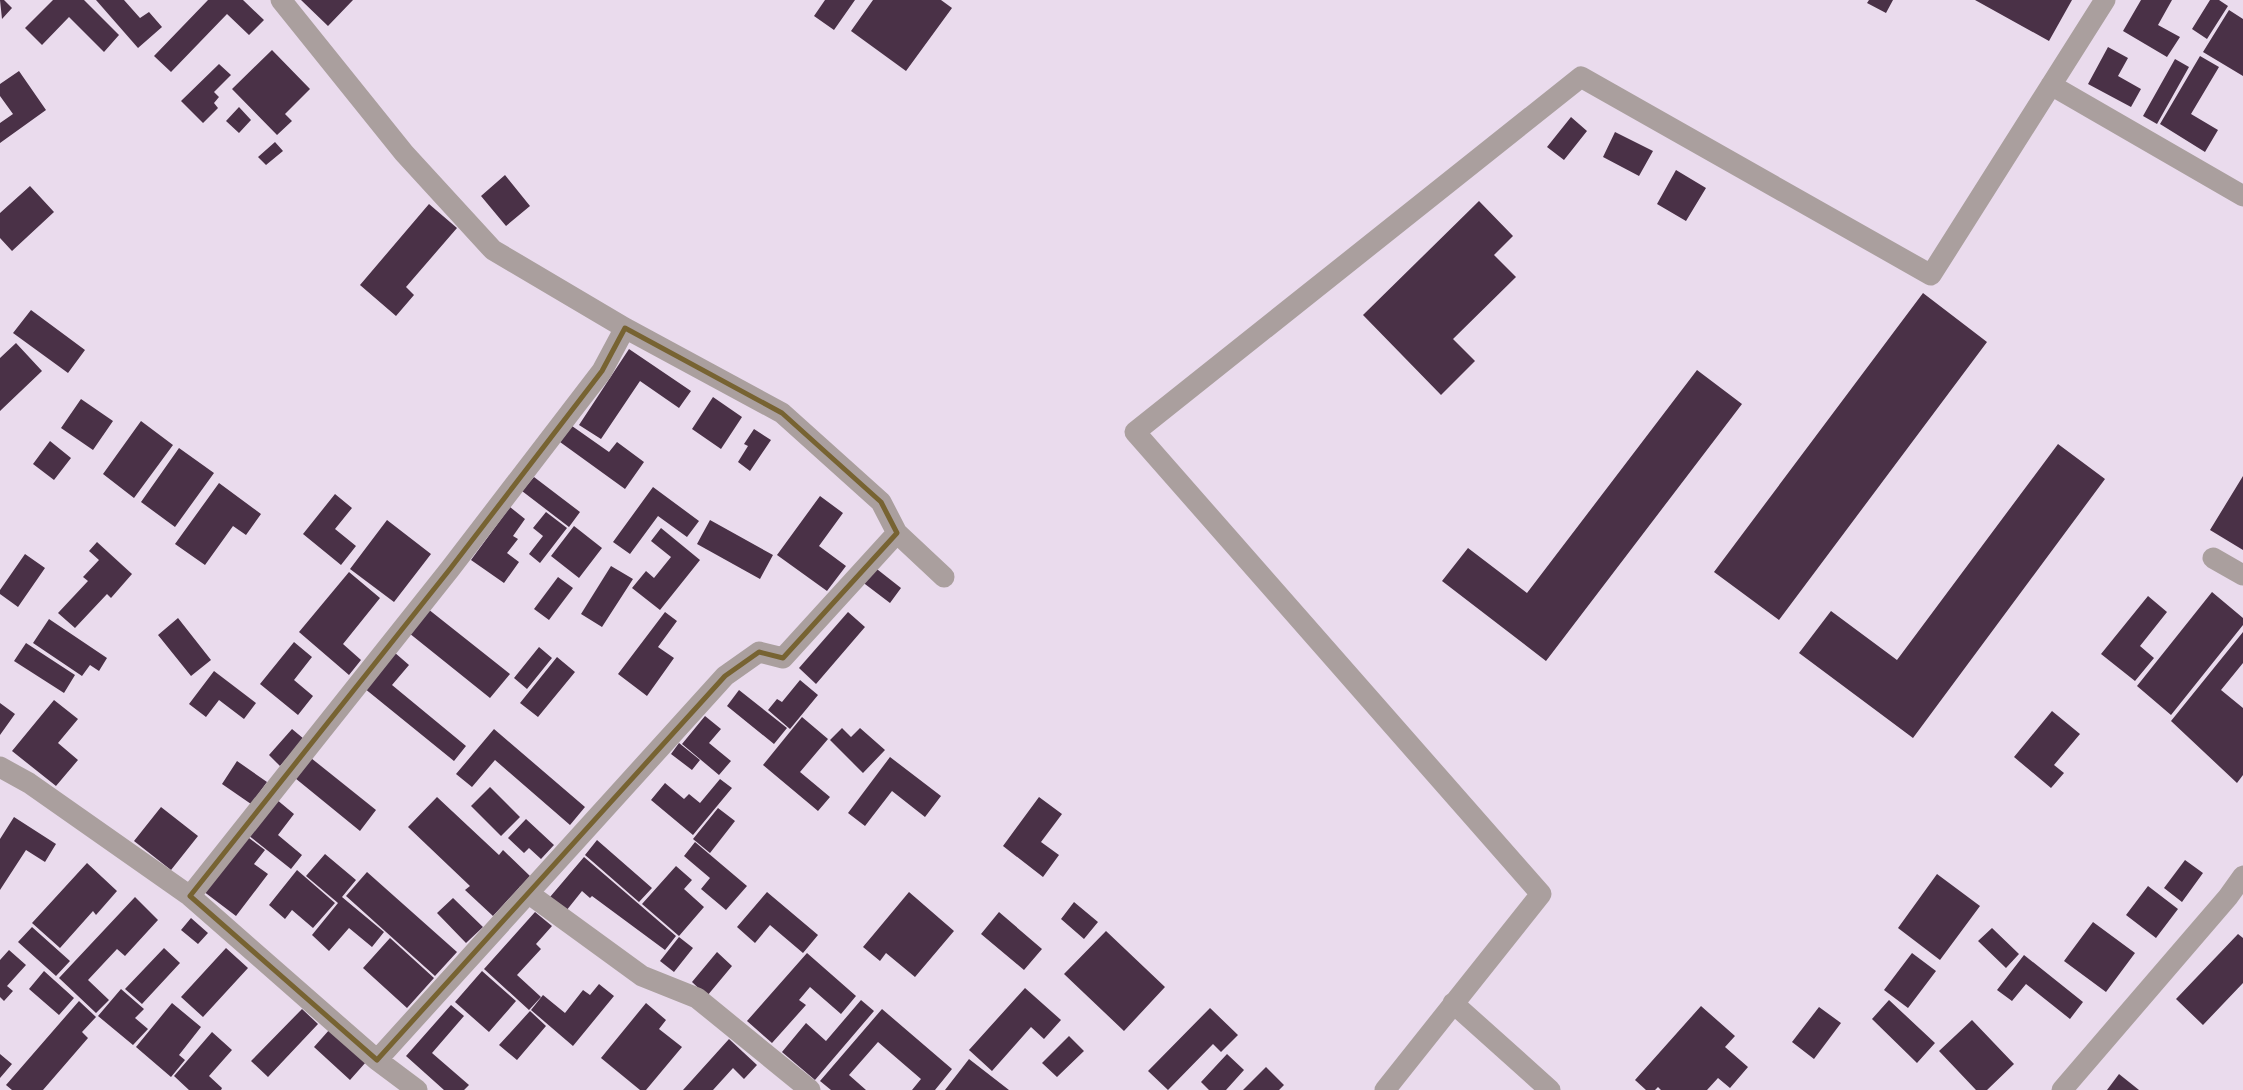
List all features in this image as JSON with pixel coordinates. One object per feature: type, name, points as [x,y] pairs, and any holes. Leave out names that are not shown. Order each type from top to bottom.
[{"type":"street","points":[[281,0],[404,153],[493,250],[625,328],[782,413],[881,502],[897,533],[944,578]]},
{"type":"street","points":[[1385,1090],[1541,894],[1135,432],[1581,77],[1931,275],[2105,0]]},
{"type":"street","points":[[2051,85],[2243,196]]},
{"type":"street","points":[[190,896],[467,547],[602,371],[625,328]]},
{"type":"street","points":[[377,1060],[725,676],[759,652],[783,658],[897,533]]},
{"type":"street","points":[[2213,558],[2243,575]]},
{"type":"street","points":[[0,767],[29,783],[190,896],[377,1060],[416,1090]]},
{"type":"street","points":[[2062,1090],[2235,903],[2243,876]]},
{"type":"street","points":[[528,893],[642,976],[697,998],[810,1090]]},
{"type":"street","points":[[1453,1003],[1550,1090]]},
{"type":"highlighted area","points":[[625,328],[782,413],[881,502],[897,533],[783,658],[759,652],[725,676],[377,1060],[190,896],[450,569],[602,371]]},
{"type":"building","points":[[0,0],[4,0],[12,8],[2,19]]},
{"type":"building","points":[[53,0],[84,0],[119,35],[104,52],[69,17],[42,45],[25,28]]},
{"type":"building","points":[[96,0],[124,0],[140,18],[149,12],[162,27],[138,48]]},
{"type":"building","points":[[208,0],[243,0],[264,20],[249,35],[227,14],[171,72],[154,56]]},
{"type":"building","points":[[301,0],[353,0],[328,26]]},
{"type":"building","points":[[825,0],[855,0],[834,30],[814,16]]},
{"type":"building","points":[[873,0],[941,0],[952,8],[906,71],[851,31]]},
{"type":"building","points":[[1869,0],[1893,0],[1886,13],[1867,3]]},
{"type":"building","points":[[1975,0],[2072,0],[2049,41]]},
{"type":"building","points":[[2141,0],[2172,0],[2158,25],[2180,37],[2167,57],[2123,31]]},
{"type":"building","points":[[2210,0],[2219,0],[2228,6],[2207,39],[2192,29]]},
{"type":"building","points":[[2229,10],[2243,19],[2243,76],[2203,52]]},
{"type":"building","points":[[2108,47],[2128,58],[2118,76],[2141,89],[2131,107],[2088,84]]},
{"type":"building","points":[[272,50],[310,89],[285,114],[292,121],[277,135],[232,89]]},
{"type":"building","points":[[2200,56],[2219,67],[2191,114],[2218,130],[2205,152],[2160,124]]},
{"type":"building","points":[[2175,59],[2189,67],[2157,124],[2143,116]]},
{"type":"building","points":[[219,64],[231,75],[214,92],[219,97],[214,103],[218,108],[203,123],[181,101]]},
{"type":"building","points":[[19,71],[46,110],[0,143],[0,123],[13,114],[0,96],[0,84]]},
{"type":"building","points":[[239,107],[251,120],[239,133],[226,121]]},
{"type":"building","points":[[1571,117],[1587,131],[1564,160],[1547,147]]},
{"type":"building","points":[[1615,132],[1653,151],[1639,176],[1603,157]]},
{"type":"building","points":[[275,142],[283,151],[266,165],[258,157]]},
{"type":"building","points":[[1676,170],[1706,188],[1686,221],[1657,204]]},
{"type":"building","points":[[505,175],[530,206],[506,226],[481,196]]},
{"type":"building","points":[[30,186],[54,212],[12,251],[0,238],[0,213]]},
{"type":"building","points":[[1479,201],[1513,236],[1494,255],[1516,277],[1453,339],[1475,361],[1441,395],[1363,315]]},
{"type":"building","points":[[429,204],[457,228],[406,287],[414,295],[396,316],[360,285]]},
{"type":"building","points":[[1923,293],[1987,342],[1779,620],[1714,572]]},
{"type":"building","points":[[31,310],[85,350],[68,373],[13,333]]},
{"type":"building","points":[[16,343],[42,371],[0,411],[0,358]]},
{"type":"building","points":[[629,349],[691,391],[679,408],[640,381],[601,439],[579,425]]},
{"type":"building","points":[[1697,370],[1742,404],[1546,661],[1442,581],[1468,548],[1527,593]]},
{"type":"building","points":[[713,397],[742,417],[721,449],[692,429]]},
{"type":"building","points":[[81,399],[113,421],[93,450],[61,428]]},
{"type":"building","points":[[141,421],[173,445],[134,498],[103,474]]},
{"type":"building","points":[[572,426],[609,452],[617,442],[644,462],[625,489],[560,442]]},
{"type":"building","points":[[754,429],[771,440],[750,471],[738,462],[748,446],[744,444]]},
{"type":"building","points":[[50,441],[71,458],[54,480],[33,464]]},
{"type":"building","points":[[2058,444],[2105,479],[1913,738],[1799,653],[1831,611],[1897,660]]},
{"type":"building","points":[[179,448],[214,473],[175,527],[141,502]]},
{"type":"building","points":[[2243,476],[2243,550],[2210,530]]},
{"type":"building","points":[[534,477],[580,512],[569,527],[522,491]]},
{"type":"building","points":[[219,483],[261,514],[246,535],[233,526],[205,565],[175,544]]},
{"type":"building","points":[[653,487],[699,521],[687,537],[658,516],[630,554],[613,542]]},
{"type":"building","points":[[335,494],[352,508],[335,529],[356,546],[341,565],[303,534]]},
{"type":"building","points":[[820,496],[843,513],[819,546],[846,566],[827,591],[777,555]]},
{"type":"building","points":[[510,507],[525,519],[513,536],[518,539],[507,553],[519,562],[504,583],[471,560]]},
{"type":"building","points":[[546,512],[567,528],[540,563],[529,554],[543,536],[533,528]]},
{"type":"building","points":[[387,520],[431,554],[394,602],[350,569]]},
{"type":"building","points":[[710,520],[773,555],[760,579],[697,544]]},
{"type":"building","points":[[574,526],[602,548],[579,578],[551,556]]},
{"type":"building","points":[[661,528],[700,560],[660,610],[632,588],[646,571],[654,578],[671,557],[651,541]]},
{"type":"building","points":[[97,542],[132,574],[111,598],[107,594],[75,628],[58,613],[88,581],[83,577],[99,560],[89,551]]},
{"type":"building","points":[[25,554],[45,568],[18,607],[0,594],[0,590]]},
{"type":"building","points":[[611,566],[633,579],[602,627],[581,614]]},
{"type":"building","points":[[873,566],[901,588],[890,603],[861,581]]},
{"type":"building","points":[[349,572],[380,598],[343,644],[361,660],[349,675],[299,632]]},
{"type":"building","points":[[558,577],[573,588],[549,620],[534,609]]},
{"type":"building","points":[[2212,592],[2243,618],[2243,625],[2171,715],[2137,686]]},
{"type":"building","points":[[2148,596],[2167,612],[2140,646],[2154,658],[2135,681],[2101,654]]},
{"type":"building","points":[[428,609],[510,674],[490,698],[409,633]]},
{"type":"building","points":[[665,612],[677,621],[658,647],[674,658],[647,696],[618,674]]},
{"type":"building","points":[[848,612],[865,627],[816,684],[799,668]]},
{"type":"building","points":[[178,618],[211,660],[191,676],[158,635]]},
{"type":"building","points":[[49,619],[107,658],[99,671],[90,665],[82,676],[33,643]]},
{"type":"building","points":[[2243,632],[2243,663],[2221,690],[2243,708],[2243,775],[2237,783],[2171,721]]},
{"type":"building","points":[[294,642],[312,657],[294,680],[313,696],[298,715],[260,684]]},
{"type":"building","points":[[26,643],[75,675],[64,693],[14,661]]},
{"type":"building","points":[[539,647],[552,658],[527,689],[514,678]]},
{"type":"building","points":[[394,652],[409,665],[392,685],[466,746],[454,761],[364,688]]},
{"type":"building","points":[[557,657],[575,672],[538,717],[520,703]]},
{"type":"building","points":[[214,671],[256,703],[244,719],[219,700],[206,717],[189,704]]},
{"type":"building","points":[[800,680],[818,695],[790,729],[768,710],[777,699],[782,702]]},
{"type":"building","points":[[739,690],[787,728],[774,744],[727,706]]},
{"type":"building","points":[[54,700],[78,719],[58,743],[78,760],[56,786],[12,751]]},
{"type":"building","points":[[0,703],[15,714],[0,735]]},
{"type":"building","points":[[2052,711],[2080,734],[2054,765],[2064,773],[2051,788],[2014,757]]},
{"type":"building","points":[[705,716],[721,729],[709,743],[731,761],[719,775],[682,744]]},
{"type":"building","points":[[802,717],[828,739],[800,772],[830,797],[818,811],[763,765]]},
{"type":"building","points":[[842,728],[851,737],[860,728],[885,750],[863,773],[830,740]]},
{"type":"building","points":[[292,729],[304,739],[280,766],[269,755]]},
{"type":"building","points":[[494,729],[585,807],[570,825],[495,760],[472,787],[456,774]]},
{"type":"building","points":[[679,743],[700,760],[692,770],[671,754]]},
{"type":"building","points":[[890,757],[941,796],[925,817],[892,791],[865,826],[848,813]]},
{"type":"building","points":[[311,758],[376,810],[360,831],[295,778]]},
{"type":"building","points":[[237,761],[267,782],[251,804],[222,784]]},
{"type":"building","points":[[720,779],[732,788],[693,835],[651,800],[665,783],[684,799],[689,794],[700,803]]},
{"type":"building","points":[[490,787],[520,817],[501,836],[471,806]]},
{"type":"building","points":[[437,797],[499,855],[503,850],[530,876],[493,916],[465,890],[470,886],[408,827]]},
{"type":"building","points":[[1039,797],[1062,814],[1041,842],[1059,855],[1043,877],[1003,846]]},
{"type":"building","points":[[276,799],[294,814],[278,835],[302,855],[291,869],[248,835]]},
{"type":"building","points":[[161,807],[198,836],[171,870],[134,841]]},
{"type":"building","points":[[718,808],[735,821],[710,853],[693,839]]},
{"type":"building","points":[[14,817],[56,844],[45,862],[26,850],[0,890],[0,839]]},
{"type":"building","points":[[526,819],[554,845],[541,859],[529,848],[524,853],[508,838]]},
{"type":"building","points":[[245,835],[265,850],[254,864],[268,874],[236,916],[203,891]]},
{"type":"building","points":[[597,840],[652,888],[639,902],[585,855]]},
{"type":"building","points":[[695,842],[747,886],[726,910],[701,889],[710,878],[684,856]]},
{"type":"building","points":[[325,854],[356,880],[342,897],[384,932],[372,947],[349,928],[329,951],[312,935],[338,903],[306,876]]},
{"type":"building","points":[[584,857],[676,936],[665,950],[582,891],[566,911],[550,897]]},
{"type":"building","points":[[2185,860],[2203,873],[2182,902],[2164,888]]},
{"type":"building","points":[[87,863],[117,891],[96,915],[93,911],[60,948],[32,923]]},
{"type":"building","points":[[676,866],[692,880],[684,889],[704,907],[679,936],[642,904]]},
{"type":"building","points":[[297,870],[335,903],[313,928],[292,910],[285,919],[269,905]]},
{"type":"building","points":[[367,872],[457,952],[435,976],[346,896]]},
{"type":"building","points":[[1937,874],[1980,906],[1940,960],[1898,928]]},
{"type":"building","points":[[2148,886],[2178,909],[2156,938],[2126,915]]},
{"type":"building","points":[[767,892],[818,935],[803,953],[770,925],[755,943],[737,927]]},
{"type":"building","points":[[909,892],[954,931],[915,977],[886,953],[880,961],[863,947]]},
{"type":"building","points":[[135,897],[158,920],[125,956],[117,949],[88,980],[109,1000],[96,1013],[59,978]]},
{"type":"building","points":[[453,898],[483,927],[466,943],[437,913]]},
{"type":"building","points":[[1074,902],[1098,922],[1084,939],[1061,919]]},
{"type":"building","points":[[535,912],[552,926],[536,944],[541,949],[517,975],[541,997],[529,1010],[484,969]]},
{"type":"building","points":[[999,912],[1042,949],[1024,970],[981,934]]},
{"type":"building","points":[[191,918],[208,933],[198,944],[181,930]]},
{"type":"building","points":[[2093,922],[2135,953],[2106,992],[2064,961]]},
{"type":"building","points":[[32,927],[70,961],[56,976],[18,942]]},
{"type":"building","points":[[1992,928],[2019,954],[2006,968],[1978,941]]},
{"type":"building","points":[[1106,931],[1165,987],[1124,1031],[1064,974]]},
{"type":"building","points":[[2238,934],[2243,938],[2243,983],[2203,1025],[2176,999]]},
{"type":"building","points":[[679,937],[693,948],[674,972],[660,961]]},
{"type":"building","points":[[390,938],[434,978],[407,1008],[363,968]]},
{"type":"building","points":[[164,948],[180,963],[142,1004],[125,989]]},
{"type":"building","points":[[226,948],[248,968],[203,1017],[181,997]]},
{"type":"building","points":[[9,950],[26,965],[7,986],[13,991],[4,1001],[0,997],[0,960]]},
{"type":"building","points":[[717,952],[732,966],[707,996],[692,982]]},
{"type":"building","points":[[807,953],[856,996],[841,1014],[810,987],[799,1000],[806,1005],[772,1043],[747,1021]]},
{"type":"building","points":[[1912,953],[1936,971],[1908,1008],[1884,990]]},
{"type":"building","points":[[2024,955],[2083,1002],[2070,1019],[2026,984],[2012,1001],[1997,990]]},
{"type":"building","points":[[44,971],[74,998],[59,1015],[29,989]]},
{"type":"building","points":[[482,971],[516,1001],[489,1032],[455,1002]]},
{"type":"building","points":[[599,984],[614,996],[573,1046],[531,1010],[543,995],[565,1013],[583,990],[590,995]]},
{"type":"building","points":[[1025,988],[1061,1020],[1044,1039],[1031,1027],[992,1071],[969,1050]]},
{"type":"building","points":[[121,989],[144,1009],[135,1018],[148,1029],[133,1045],[98,1016]]},
{"type":"building","points":[[861,1000],[874,1011],[815,1080],[782,1052],[806,1023],[826,1041]]},
{"type":"building","points":[[1889,1000],[1935,1043],[1917,1063],[1872,1019]]},
{"type":"building","points":[[79,1001],[96,1017],[82,1032],[88,1038],[43,1090],[12,1090],[6,1085]]},
{"type":"building","points":[[172,1003],[201,1027],[179,1055],[185,1060],[171,1077],[136,1047]]},
{"type":"building","points":[[646,1003],[666,1020],[659,1029],[682,1047],[646,1090],[640,1090],[601,1058]]},
{"type":"building","points":[[451,1005],[464,1016],[432,1053],[469,1085],[464,1090],[444,1090],[406,1056]]},
{"type":"building","points":[[1701,1006],[1735,1036],[1725,1047],[1748,1067],[1730,1088],[1718,1078],[1707,1090],[1661,1090],[1658,1087],[1655,1090],[1646,1090],[1635,1080]]},
{"type":"building","points":[[1819,1007],[1841,1023],[1814,1059],[1792,1042]]},
{"type":"building","points":[[1210,1008],[1238,1035],[1221,1052],[1213,1044],[1168,1090],[1148,1071]]},
{"type":"building","points":[[302,1009],[318,1024],[268,1077],[251,1061]]},
{"type":"building","points":[[882,1009],[952,1069],[935,1090],[912,1090],[921,1079],[878,1042],[849,1075],[866,1090],[831,1090],[820,1081]]},
{"type":"building","points":[[530,1011],[546,1026],[517,1060],[499,1045]]},
{"type":"building","points":[[1972,1020],[2014,1064],[1987,1090],[1976,1090],[1939,1051]]},
{"type":"building","points":[[330,1029],[366,1062],[350,1080],[314,1047]]},
{"type":"building","points":[[212,1032],[232,1050],[209,1076],[222,1088],[189,1090],[174,1076]]},
{"type":"building","points":[[1069,1036],[1084,1051],[1057,1077],[1042,1063]]},
{"type":"building","points":[[729,1039],[757,1065],[744,1079],[733,1068],[713,1090],[683,1090]]},
{"type":"building","points":[[0,1054],[12,1064],[0,1078]]},
{"type":"building","points":[[1227,1054],[1244,1070],[1226,1090],[1209,1090],[1201,1082]]},
{"type":"building","points":[[969,1059],[1009,1090],[945,1090]]},
{"type":"building","points":[[1266,1067],[1284,1085],[1279,1090],[1243,1090]]},
{"type":"building","points":[[2119,1074],[2139,1090],[2107,1090]]}]
